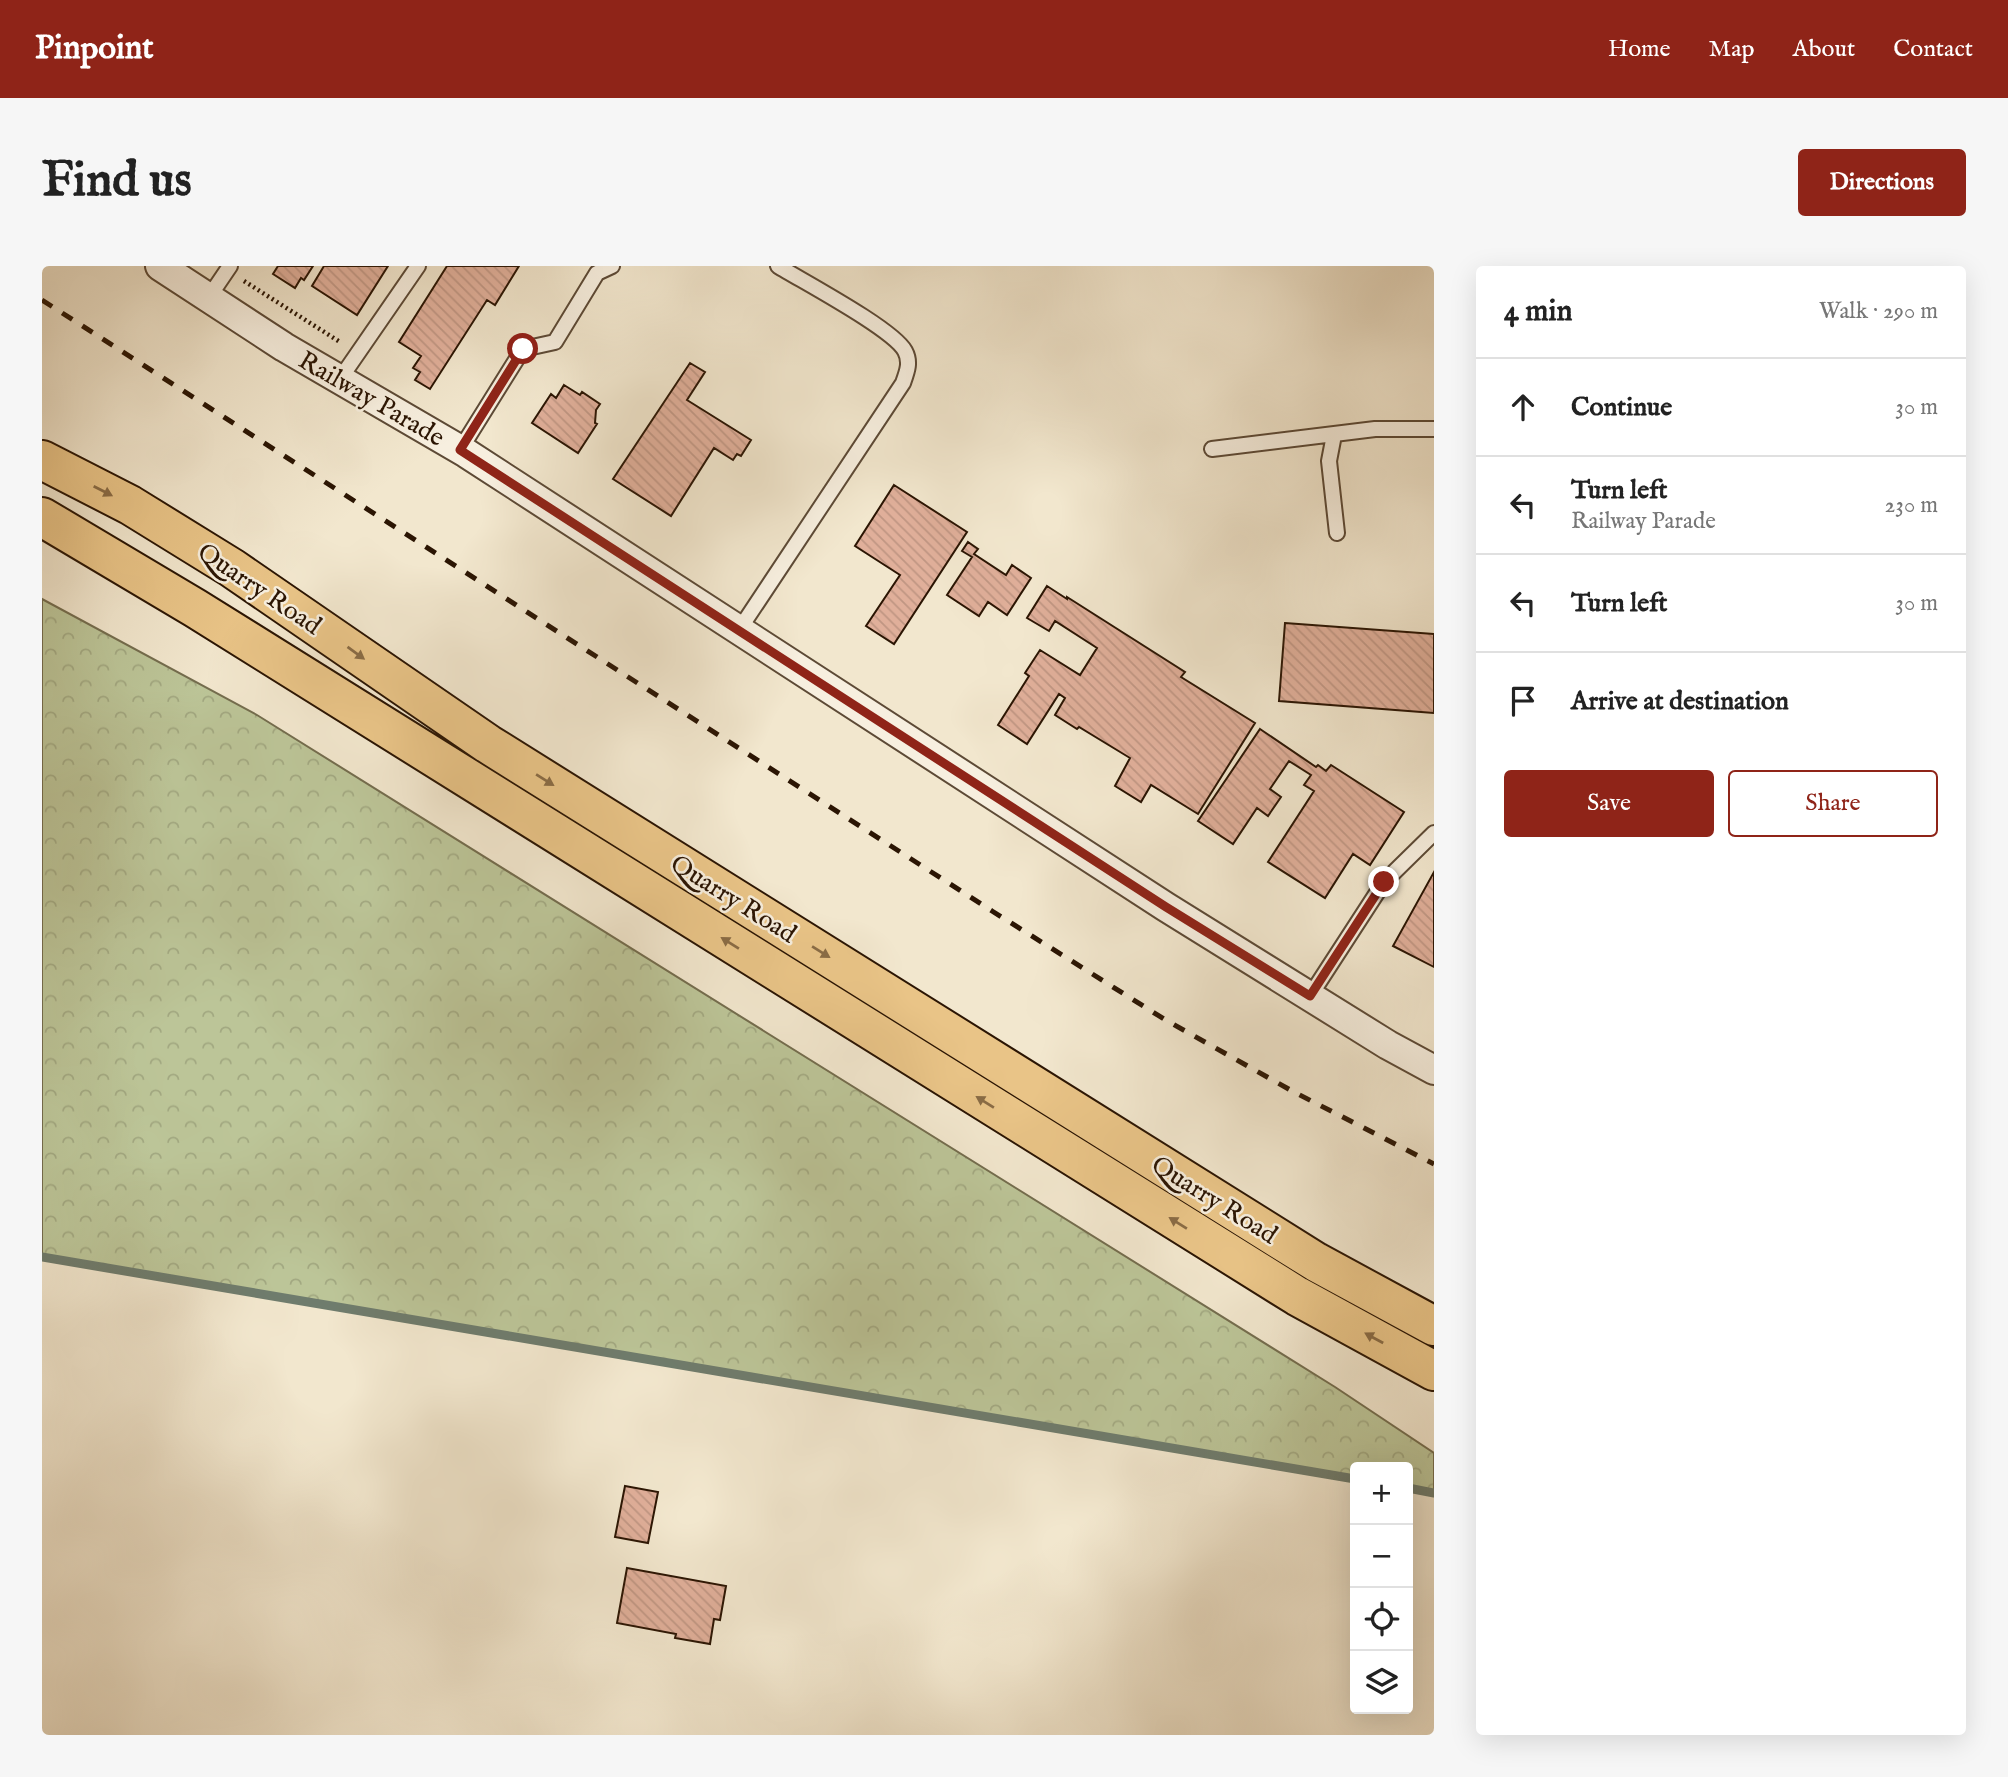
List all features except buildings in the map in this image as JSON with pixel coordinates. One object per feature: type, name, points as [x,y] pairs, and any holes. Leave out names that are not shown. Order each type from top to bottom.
[{"type":"main road","name":"Quarry Road","points":[[42,460],[130,505],[232,568],[488,744],[1317,1262],[1434,1326]]},
{"type":"main road","name":"Quarry Road","points":[[42,517],[195,608],[1297,1296],[1434,1371]]},
{"type":"street","name":"Railway Parade","points":[[160,266],[340,379],[460,450],[1166,907],[1388,1045],[1434,1070]]},
{"type":"lane","points":[[209,298],[230,266]]},
{"type":"lane","points":[[340,379],[418,266]]},
{"type":"lane","points":[[460,450],[523,349],[555,342],[597,273],[612,266]]},
{"type":"lane","points":[[739,630],[903,383],[909,366],[906,352],[890,334],[778,266]]},
{"type":"lane","points":[[1212,449],[1375,429],[1434,429]]},
{"type":"lane","points":[[1334,435],[1329,461],[1337,533]]},
{"type":"lane","points":[[1310,996],[1384,882],[1434,833]]},
{"type":"green space","points":[[42,599],[257,715],[1335,1387],[1434,1453],[1434,1493],[1413,1489],[1413,1462],[1350,1462],[1350,1478],[42,1257]]},
{"type":"waterway","points":[[42,1257],[1350,1478]]},
{"type":"waterway","points":[[1413,1489],[1434,1493]]},
{"type":"railway","points":[[42,300],[1164,1019],[1294,1092],[1434,1164]]},
{"type":"route","points":[[523,349],[460,450],[1166,907],[1310,996],[1384,882]]}]
